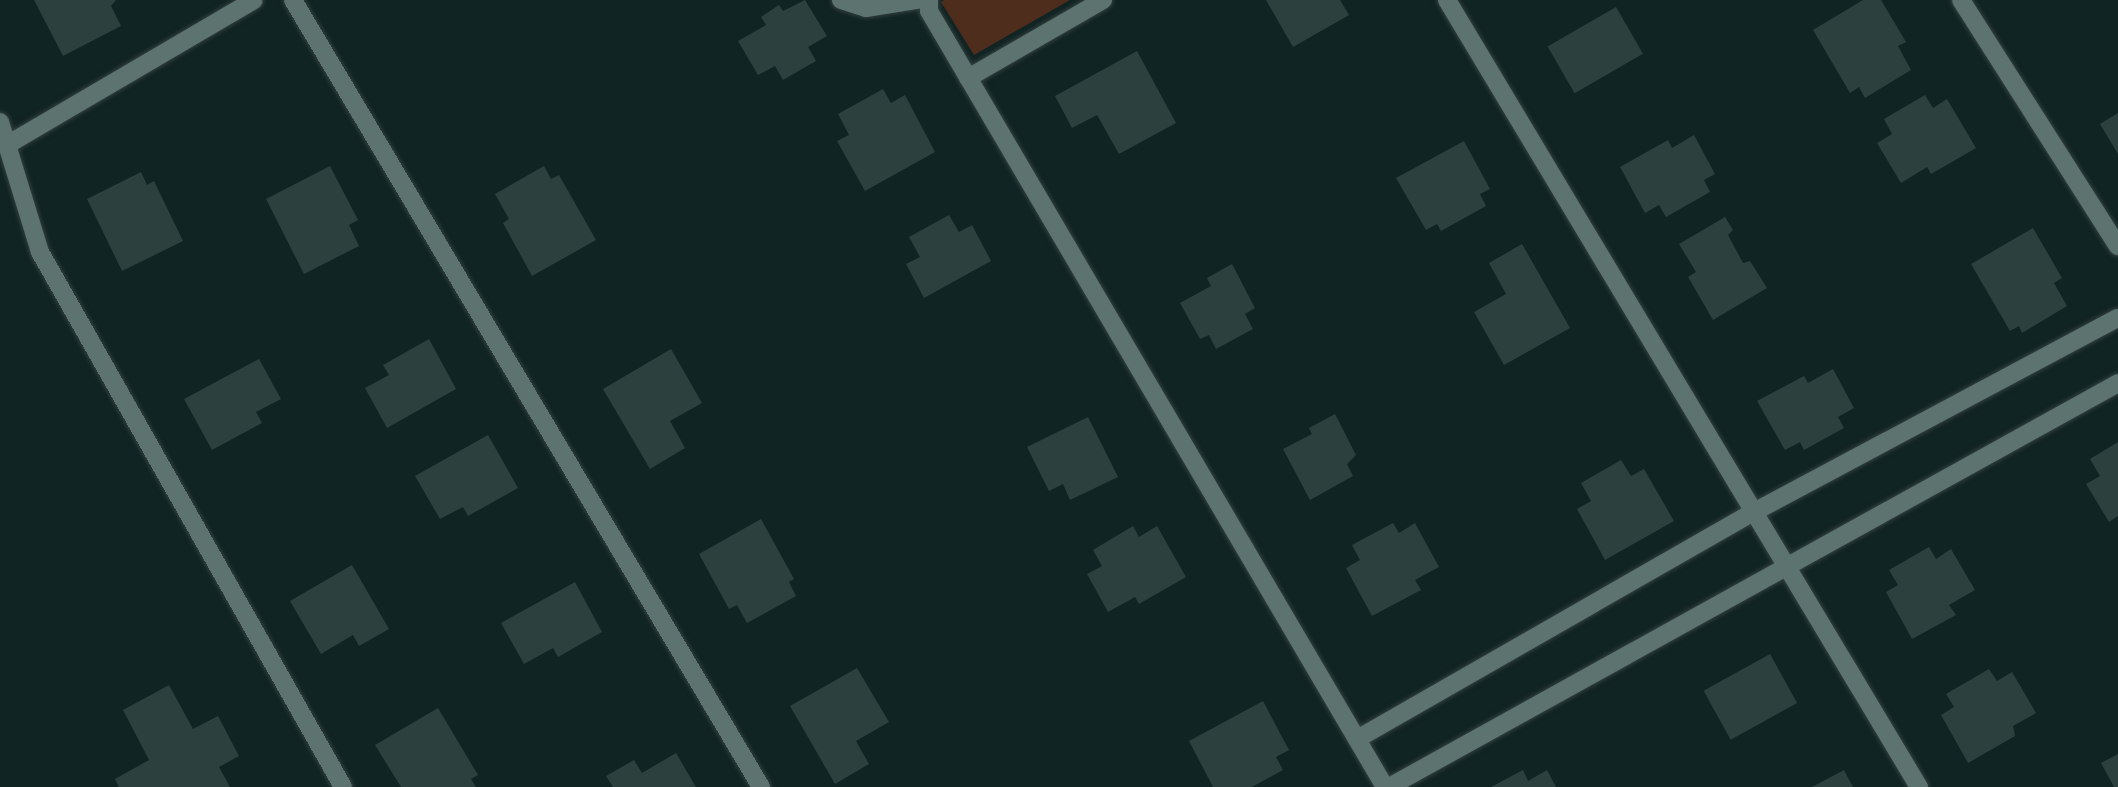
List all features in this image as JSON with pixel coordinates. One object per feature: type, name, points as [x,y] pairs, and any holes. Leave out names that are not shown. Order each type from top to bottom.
[{"type":"street","points":[[7,145],[254,0]]},
{"type":"street","points":[[293,0],[761,787]]},
{"type":"street","points":[[841,0],[866,8],[917,0]]},
{"type":"street","points":[[929,0],[929,11],[1387,787],[1788,569],[2118,383]]},
{"type":"street","points":[[968,78],[1102,0]]},
{"type":"street","points":[[1447,0],[1919,787]]},
{"type":"street","points":[[1961,0],[2118,246]]},
{"type":"street","points":[[0,122],[40,252],[343,787]]},
{"type":"street","points":[[1357,739],[1754,512],[2118,318]]},
{"type":"shaded area","points":[[1070,0],[974,55],[941,2]]},
{"type":"building","points":[[34,0],[116,0],[111,6],[121,26],[63,56]]},
{"type":"building","points":[[805,0],[827,36],[808,47],[816,61],[783,80],[775,66],[758,75],[738,41],[766,25],[761,17],[779,5],[783,11]]},
{"type":"building","points":[[1266,0],[1340,0],[1349,15],[1293,47]]},
{"type":"building","points":[[1863,0],[1881,0],[1906,42],[1898,46],[1911,70],[1865,98],[1859,87],[1850,93],[1813,30]]},
{"type":"building","points":[[1616,7],[1643,54],[1575,93],[1548,46]]},
{"type":"building","points":[[1137,51],[1176,123],[1119,154],[1097,115],[1072,128],[1055,96]]},
{"type":"building","points":[[883,89],[891,103],[905,95],[935,152],[865,191],[837,141],[849,135],[838,114]]},
{"type":"building","points":[[1925,95],[1933,108],[1947,99],[1976,148],[1931,174],[1927,167],[1901,183],[1877,143],[1892,134],[1884,119]]},
{"type":"building","points":[[2118,113],[2118,154],[2100,124]]},
{"type":"building","points":[[1694,135],[1715,174],[1704,180],[1710,192],[1666,217],[1659,205],[1645,213],[1620,167],[1668,140],[1672,148]]},
{"type":"building","points":[[1464,141],[1490,189],[1480,194],[1486,206],[1441,231],[1437,224],[1426,230],[1396,178]]},
{"type":"building","points":[[330,166],[358,220],[349,225],[359,246],[304,274],[266,199]]},
{"type":"building","points":[[544,166],[551,179],[559,175],[596,240],[532,276],[503,223],[509,219],[495,194]]},
{"type":"building","points":[[141,172],[147,185],[154,181],[183,241],[122,271],[87,199]]},
{"type":"building","points":[[949,215],[959,232],[972,225],[991,261],[924,298],[906,264],[920,257],[909,237]]},
{"type":"building","points":[[1725,217],[1733,230],[1728,235],[1743,263],[1750,261],[1767,288],[1713,320],[1688,277],[1696,272],[1679,244]]},
{"type":"building","points":[[2033,228],[2062,278],[2054,283],[2067,306],[2022,333],[2019,326],[2010,331],[1971,264]]},
{"type":"building","points":[[1522,244],[1570,328],[1504,365],[1474,312],[1506,294],[1489,263]]},
{"type":"building","points":[[1232,264],[1255,308],[1245,314],[1253,329],[1216,349],[1209,335],[1200,339],[1180,303],[1211,286],[1207,278]]},
{"type":"building","points":[[429,339],[456,389],[387,428],[365,388],[389,375],[383,365]]},
{"type":"building","points":[[671,349],[702,403],[670,421],[685,448],[650,469],[603,389]]},
{"type":"building","points":[[259,359],[281,399],[256,412],[262,423],[212,450],[184,399]]},
{"type":"building","points":[[1833,369],[1854,408],[1838,417],[1844,428],[1804,450],[1800,442],[1785,450],[1757,401],[1804,376],[1808,383]]},
{"type":"building","points":[[1335,414],[1356,455],[1347,464],[1353,476],[1310,500],[1283,449],[1312,434],[1309,428]]},
{"type":"building","points":[[1088,417],[1118,477],[1070,500],[1063,484],[1049,491],[1027,447]]},
{"type":"building","points":[[488,435],[518,488],[468,516],[463,507],[440,519],[415,476]]},
{"type":"building","points":[[2118,442],[2118,516],[2109,522],[2086,484],[2100,476],[2090,459]]},
{"type":"building","points":[[1621,460],[1631,476],[1644,469],[1674,521],[1605,560],[1577,509],[1591,501],[1581,483]]},
{"type":"building","points":[[761,519],[794,579],[789,582],[796,596],[747,623],[737,605],[729,609],[699,554]]},
{"type":"building","points":[[1393,523],[1399,533],[1415,523],[1439,567],[1415,580],[1421,590],[1372,616],[1346,568],[1360,560],[1352,545]]},
{"type":"building","points":[[1133,526],[1139,537],[1157,526],[1186,577],[1139,604],[1135,597],[1108,612],[1087,574],[1102,566],[1093,550]]},
{"type":"building","points":[[1929,547],[1936,559],[1951,549],[1975,590],[1949,605],[1956,615],[1912,639],[1886,592],[1898,585],[1889,570]]},
{"type":"building","points":[[352,565],[389,629],[359,646],[353,635],[321,654],[290,601]]},
{"type":"building","points":[[575,582],[602,632],[558,657],[553,648],[524,664],[501,623]]},
{"type":"building","points":[[1770,654],[1797,703],[1731,740],[1704,691]]},
{"type":"building","points":[[857,668],[889,722],[856,741],[869,764],[835,784],[790,706]]},
{"type":"building","points":[[1989,669],[1997,681],[2012,672],[2036,713],[2013,726],[2015,736],[1968,763],[1941,715],[1954,707],[1946,694]]},
{"type":"building","points":[[169,685],[193,729],[218,716],[239,756],[219,767],[230,787],[119,787],[115,779],[149,760],[123,710]]},
{"type":"building","points":[[1263,701],[1289,750],[1276,757],[1283,770],[1252,787],[1213,787],[1189,741]]},
{"type":"building","points":[[438,708],[478,775],[471,779],[476,787],[401,787],[375,745]]},
{"type":"building","points":[[676,753],[696,787],[613,787],[606,776],[634,760],[642,773]]},
{"type":"building","points":[[2118,754],[2118,787],[2114,787],[2101,763]]},
{"type":"building","points":[[1523,770],[1528,781],[1547,770],[1556,787],[1491,787]]},
{"type":"building","points":[[1844,770],[1853,787],[1812,787]]}]
